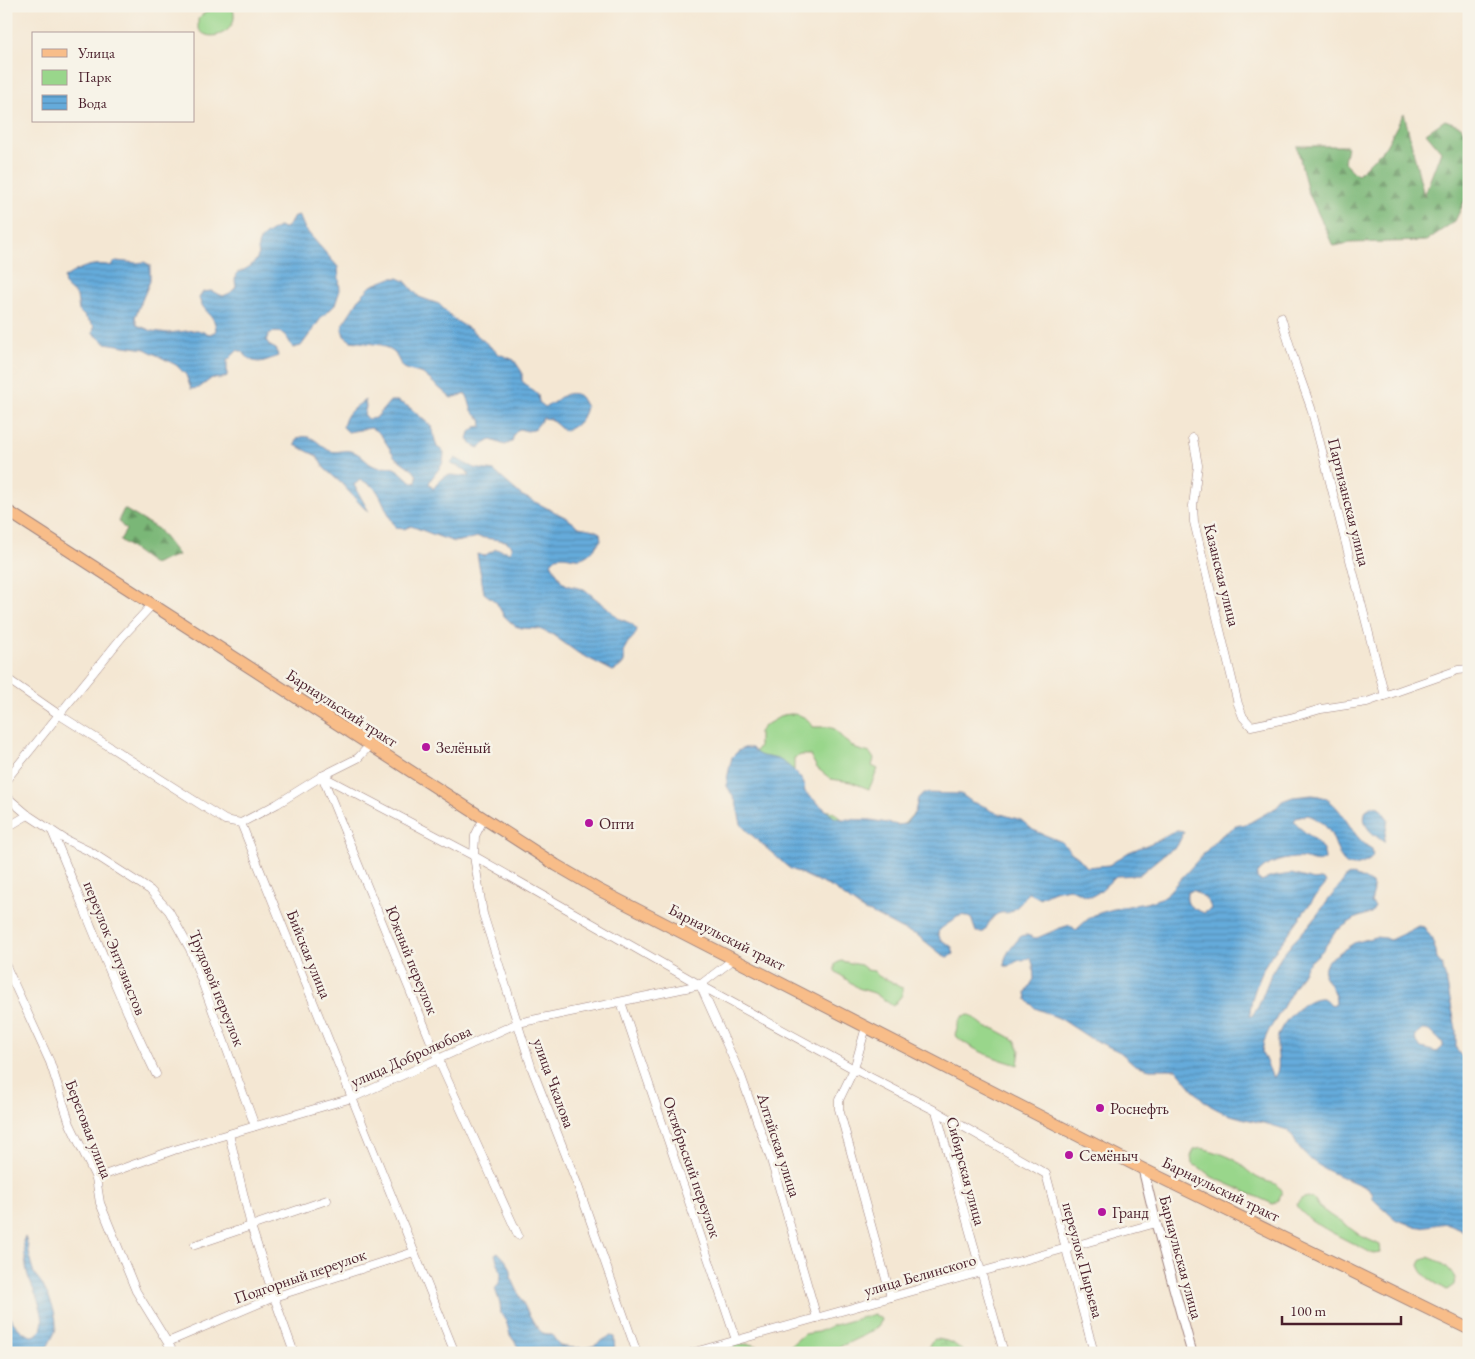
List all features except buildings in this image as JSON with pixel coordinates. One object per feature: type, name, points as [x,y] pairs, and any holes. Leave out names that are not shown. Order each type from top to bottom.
[{"type":"main road","name":"Барнаульский тракт","points":[[6,510],[556,865],[599,890],[1143,1169],[1469,1329]]},
{"type":"street","name":"Партизанская улица","points":[[1281,317],[1311,408],[1385,696]]},
{"type":"street","name":"Казанская улица","points":[[1193,438],[1198,465],[1193,506],[1194,522],[1243,718],[1251,726],[1321,709],[1367,702],[1385,696]]},
{"type":"street","points":[[6,780],[58,714],[152,604]]},
{"type":"street","points":[[1385,696],[1458,670],[1469,668]]},
{"type":"street","points":[[6,678],[58,714],[225,820],[241,823],[277,804],[322,776],[358,758],[370,745]]},
{"type":"street","points":[[322,776],[474,856],[700,985],[854,1069],[936,1111]]},
{"type":"street","name":"Южный переулок","points":[[322,776],[438,1060],[518,1235]]},
{"type":"street","name":"Трудовой переулок","points":[[6,794],[8,798],[28,815],[150,890],[169,910],[190,949],[254,1126]]},
{"type":"street","points":[[6,828],[28,815]]},
{"type":"street","name":"улица Чкалова","points":[[484,818],[475,836],[474,856],[483,914],[532,1069],[578,1186],[637,1353]]},
{"type":"street","name":"Бийская улица","points":[[241,823],[455,1353]]},
{"type":"street","name":"переулок Энтузиастов","points":[[52,831],[108,969],[156,1074]]},
{"type":"street","name":"улица Добролюбова","points":[[96,1178],[174,1150],[352,1098],[518,1023],[700,985],[734,959]]},
{"type":"street","name":"Береговая улица","points":[[6,966],[50,1062],[70,1124],[96,1178],[100,1203],[136,1291],[174,1353]]},
{"type":"street","name":"Алтайская улица","points":[[700,985],[741,1076],[771,1160],[817,1318]]},
{"type":"street","name":"Октябрьский переулок","points":[[621,1002],[736,1340]]},
{"type":"street","points":[[866,1027],[854,1069],[839,1100],[839,1109],[891,1297]]},
{"type":"street","name":"переулок Пырьева","points":[[936,1111],[1046,1174],[1094,1353]]},
{"type":"street","name":"Сибирская улица","points":[[936,1111],[1004,1353]]},
{"type":"street","points":[[229,1134],[251,1226],[294,1353]]},
{"type":"street","name":"Барнаульская улица","points":[[1143,1169],[1192,1353]]},
{"type":"street","points":[[195,1245],[327,1200]]},
{"type":"street","name":"улица Белинского","points":[[691,1353],[1156,1223]]},
{"type":"street","name":"Подгорный переулок","points":[[168,1342],[274,1297],[414,1252]]},
{"type":"green space","points":[[212,6],[232,6],[234,16],[231,27],[227,31],[211,36],[201,32],[198,27],[198,19]]},
{"type":"green space","points":[[1404,113],[1424,196],[1441,151],[1426,133],[1445,120],[1461,126],[1469,138],[1469,192],[1455,221],[1426,241],[1349,243],[1333,246],[1307,189],[1297,146],[1347,146],[1344,162],[1357,175],[1386,146]]},
{"type":"green space","points":[[124,509],[158,529],[178,555],[153,564],[120,540],[126,530],[118,521]]},
{"type":"green space","points":[[791,714],[804,717],[813,727],[835,729],[844,740],[856,749],[870,753],[874,759],[872,766],[878,769],[869,789],[851,782],[831,779],[817,768],[810,755],[801,755],[794,758],[794,780],[816,809],[834,813],[848,824],[904,824],[915,812],[931,886],[747,764],[759,746],[759,732],[764,726],[783,715]]},
{"type":"green space","points":[[841,961],[861,965],[867,970],[874,971],[880,977],[903,988],[902,995],[893,1006],[874,993],[858,988],[835,971],[835,964]]},
{"type":"green space","points":[[970,1015],[987,1028],[995,1029],[1015,1040],[1020,1050],[1018,1065],[976,1050],[955,1035],[959,1021],[963,1016]]},
{"type":"green space","points":[[1201,1148],[1231,1158],[1250,1173],[1264,1181],[1275,1184],[1282,1193],[1279,1200],[1273,1204],[1212,1177],[1192,1164],[1191,1156],[1194,1150]]},
{"type":"green space","points":[[1308,1197],[1315,1200],[1319,1207],[1361,1236],[1380,1245],[1381,1253],[1373,1254],[1310,1219],[1296,1205],[1301,1199]]},
{"type":"green space","points":[[1428,1257],[1440,1262],[1450,1270],[1455,1278],[1454,1285],[1447,1290],[1430,1280],[1419,1265],[1422,1259]]},
{"type":"green space","points":[[874,1314],[881,1319],[879,1326],[835,1349],[831,1353],[782,1353],[804,1334],[818,1332],[831,1326]]},
{"type":"green space","points":[[935,1339],[951,1343],[964,1353],[918,1353],[920,1350],[928,1348]]},
{"type":"green space","points":[[738,1344],[756,1345],[766,1350],[766,1353],[718,1353]]},
{"type":"water","points":[[299,215],[305,229],[338,267],[340,290],[335,305],[322,317],[301,346],[293,348],[289,340],[282,333],[270,333],[266,340],[270,346],[276,349],[278,356],[258,362],[251,360],[238,350],[227,361],[227,376],[220,379],[212,378],[199,388],[191,389],[186,375],[176,365],[145,349],[105,343],[93,333],[94,326],[79,311],[77,296],[65,285],[64,278],[92,265],[111,266],[116,261],[144,262],[150,265],[150,281],[135,317],[137,325],[152,331],[168,333],[197,330],[210,334],[216,331],[215,325],[199,298],[203,292],[211,291],[223,296],[230,293],[236,287],[237,273],[250,266],[257,258],[259,254],[258,245],[262,238],[278,227],[285,228],[290,224],[293,217]]},
{"type":"water","points":[[391,278],[405,281],[419,297],[439,304],[455,320],[471,330],[499,354],[514,360],[522,372],[522,381],[538,395],[539,402],[545,407],[564,395],[579,395],[586,407],[581,419],[564,431],[550,419],[543,418],[534,430],[519,429],[514,434],[512,442],[505,445],[491,440],[478,448],[472,445],[468,439],[470,432],[476,427],[482,426],[481,419],[472,410],[466,394],[451,398],[423,374],[402,367],[395,353],[382,345],[351,341],[344,336],[342,329],[344,322],[361,296],[371,286]]},
{"type":"water","points":[[365,400],[364,414],[368,419],[376,418],[390,401],[397,401],[409,407],[431,426],[437,447],[444,452],[443,462],[429,483],[433,489],[447,475],[470,476],[466,470],[451,464],[455,458],[474,468],[494,471],[521,495],[567,518],[579,527],[600,533],[601,540],[584,557],[556,557],[551,563],[562,582],[569,586],[584,589],[618,618],[632,624],[637,629],[624,650],[624,662],[619,668],[613,671],[578,653],[553,635],[539,629],[515,626],[504,616],[496,602],[484,593],[477,554],[484,556],[496,549],[510,552],[512,546],[506,541],[478,537],[455,542],[411,526],[404,529],[396,528],[378,493],[371,485],[360,480],[354,485],[369,512],[324,468],[317,456],[295,445],[298,438],[311,438],[328,450],[337,452],[351,451],[374,466],[394,468],[416,483],[417,476],[413,470],[395,457],[378,432],[371,428],[348,432],[343,427],[348,414]]},
{"type":"water","points":[[744,748],[752,748],[760,755],[780,760],[788,766],[802,781],[805,792],[835,818],[871,820],[898,825],[905,824],[915,812],[918,798],[923,793],[961,794],[972,802],[991,811],[1021,820],[1033,830],[1062,842],[1087,867],[1109,865],[1129,852],[1159,840],[1170,833],[1184,832],[1177,846],[1164,854],[1139,875],[1116,876],[1092,896],[1084,895],[1069,888],[1054,891],[1039,898],[1028,892],[1012,911],[995,916],[984,932],[976,932],[971,918],[966,916],[957,917],[938,932],[940,939],[952,947],[954,954],[947,957],[917,935],[864,911],[833,888],[789,868],[746,830],[741,824],[736,802],[727,786],[732,757]]},
{"type":"water","points":[[1312,795],[1322,797],[1331,802],[1356,835],[1372,849],[1373,855],[1368,861],[1357,865],[1351,866],[1346,864],[1339,854],[1331,834],[1324,825],[1308,815],[1296,818],[1294,821],[1298,826],[1321,847],[1325,859],[1316,862],[1301,858],[1283,860],[1265,867],[1257,875],[1257,878],[1261,881],[1291,874],[1314,880],[1321,879],[1326,884],[1267,962],[1253,997],[1251,1017],[1258,1007],[1272,972],[1281,957],[1310,924],[1347,876],[1357,876],[1372,884],[1374,891],[1371,902],[1375,907],[1371,913],[1356,918],[1336,931],[1322,951],[1307,965],[1269,1030],[1262,1052],[1273,1078],[1278,1069],[1278,1036],[1284,1023],[1302,1005],[1316,998],[1323,998],[1332,1005],[1336,1003],[1334,992],[1324,975],[1328,960],[1354,943],[1375,937],[1390,940],[1418,926],[1424,927],[1431,937],[1437,959],[1442,965],[1446,979],[1456,1029],[1456,1047],[1460,1055],[1469,1063],[1469,1235],[1459,1228],[1446,1223],[1421,1227],[1395,1219],[1373,1199],[1372,1192],[1369,1189],[1331,1172],[1306,1156],[1289,1131],[1220,1111],[1201,1098],[1176,1069],[1150,1069],[1135,1065],[1120,1052],[1090,1038],[1061,1019],[1035,1008],[1027,1000],[1026,992],[1034,979],[1033,964],[1030,957],[1005,966],[1005,958],[1020,937],[1027,935],[1037,938],[1070,925],[1076,930],[1096,914],[1164,897],[1219,837],[1236,826],[1249,823],[1277,807],[1282,801],[1293,797]],"holes":[[[1193,890],[1207,900],[1211,909],[1204,913],[1196,910],[1189,904],[1187,893]],[[1422,1030],[1434,1034],[1443,1043],[1443,1047],[1437,1052],[1421,1048],[1415,1039],[1416,1035]]]},
{"type":"water","points":[[1372,806],[1379,807],[1388,819],[1384,842],[1371,832],[1366,825],[1366,810]]},
{"type":"water","points":[[25,1237],[33,1271],[47,1293],[56,1319],[55,1332],[46,1353],[6,1353],[6,1310],[18,1328],[31,1336],[37,1334],[43,1321],[42,1313],[27,1272],[23,1241]]},
{"type":"water","points":[[498,1252],[511,1269],[511,1277],[539,1330],[543,1333],[551,1334],[560,1346],[574,1348],[593,1346],[611,1336],[614,1337],[615,1353],[519,1353],[517,1345],[510,1335],[506,1320],[501,1314],[500,1303],[495,1289],[501,1276],[495,1254]]},
{"type":"place","name":"Зелёный","points":[[426,747]]},
{"type":"place","name":"Опти","points":[[589,823]]},
{"type":"place","name":"Роснефть","points":[[1100,1108]]},
{"type":"place","name":"Семёныч","points":[[1069,1155]]},
{"type":"place","name":"Гранд","points":[[1102,1212]]}]
